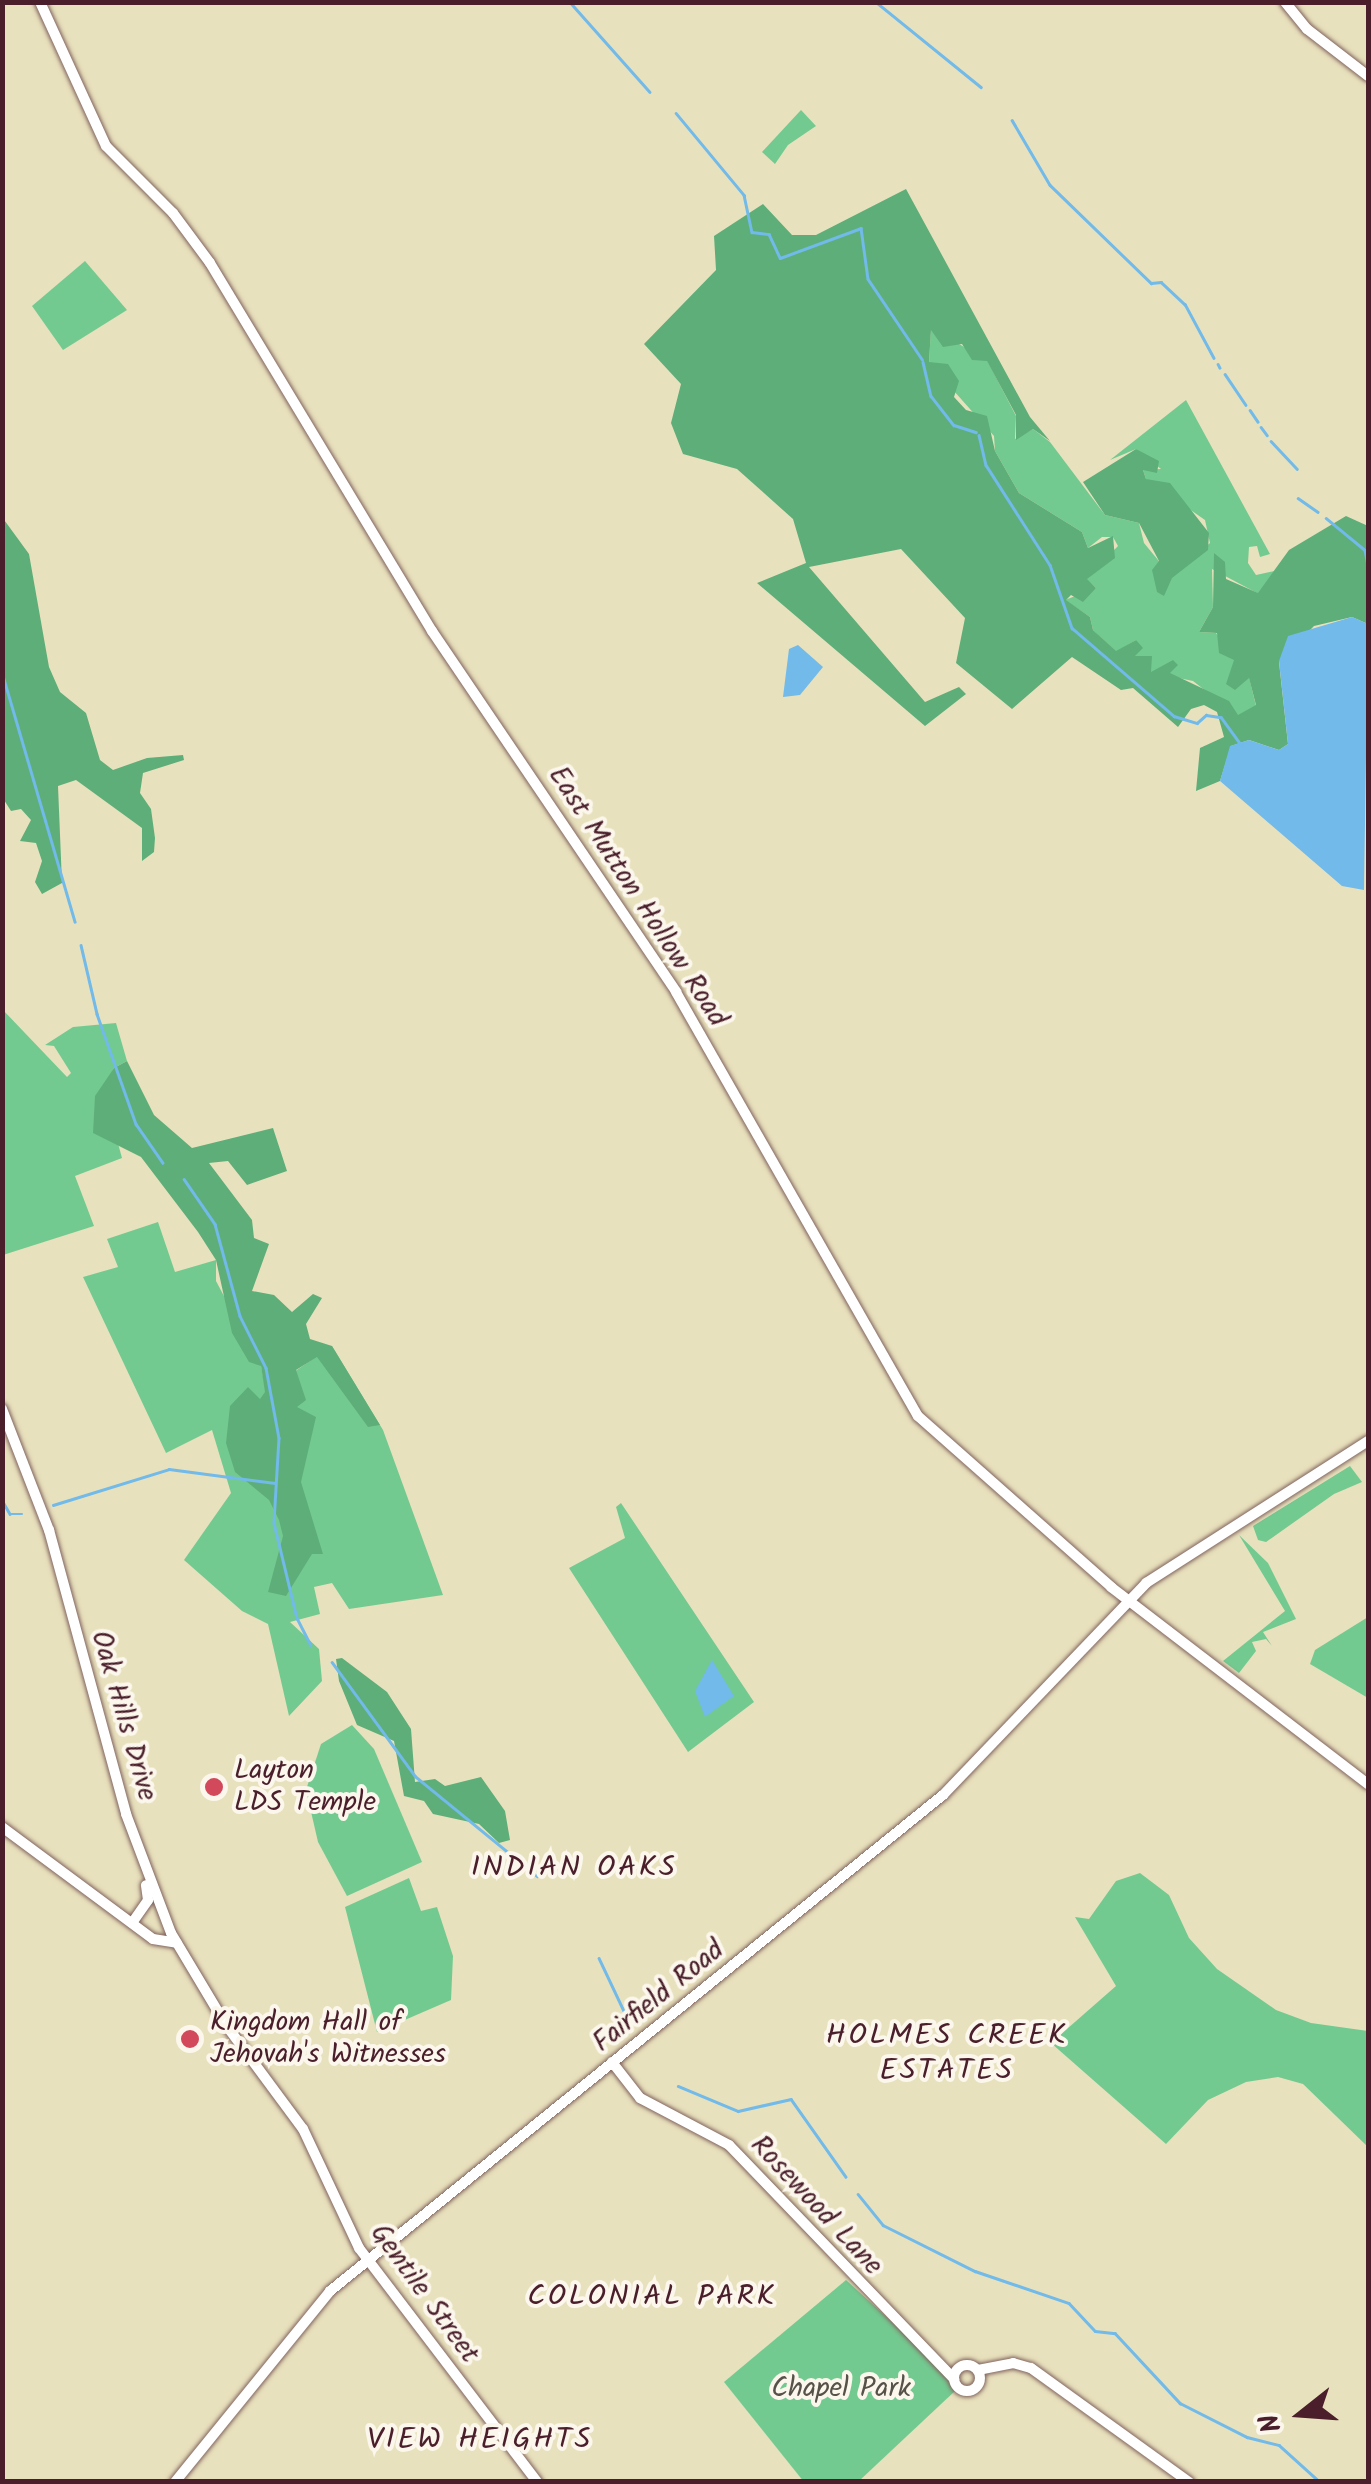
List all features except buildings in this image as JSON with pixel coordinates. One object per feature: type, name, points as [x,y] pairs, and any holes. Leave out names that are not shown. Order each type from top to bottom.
[{"type":"street","name":"East Mutton Hollow Road","points":[[40,2],[84,108],[106,146],[145,184],[210,263],[432,630],[676,992],[816,1230],[899,1389],[955,1454],[1128,1600],[1368,1784]]},
{"type":"street","points":[[1285,2],[1307,30],[1368,76]]},
{"type":"street","name":"Oak Hills Drive","points":[[2,1409],[49,1530],[137,1846],[177,1944],[226,2025]]},
{"type":"street","name":"Fairfield Road","points":[[175,2482],[304,2318],[347,2276],[943,1796],[1128,1600],[1177,1560],[1368,1442]]},
{"type":"street","points":[[2,1827],[161,1944],[177,1944]]},
{"type":"street","points":[[132,1923],[149,1894],[137,1846]]},
{"type":"street","name":"Gentile Street","points":[[226,2025],[304,2129],[367,2260],[537,2482]]},
{"type":"street","name":"Rosewood Lane","points":[[612,2062],[640,2098],[729,2145],[930,2359],[957,2373]]},
{"type":"street","points":[[957,2373],[979,2374],[998,2365],[1031,2368],[1190,2482]]},
{"type":"street","points":[[957,2373],[968,2392],[979,2374]]},
{"type":"green space","points":[[801,110],[816,126],[788,145],[775,164],[762,152]]},
{"type":"green space","points":[[906,189],[1030,417],[1050,441],[1033,429],[1016,440],[1016,415],[987,361],[972,360],[962,344],[943,347],[931,330],[929,362],[948,364],[959,381],[954,397],[966,410],[987,416],[995,451],[1019,493],[1082,532],[1088,548],[1113,536],[1115,558],[1087,579],[1096,588],[1083,602],[1071,595],[1066,600],[1090,617],[1093,630],[1116,651],[1136,640],[1143,648],[1135,656],[1152,656],[1151,672],[1173,660],[1178,665],[1170,673],[1229,701],[1238,715],[1256,705],[1249,678],[1235,690],[1226,684],[1234,660],[1219,653],[1217,633],[1199,632],[1213,607],[1214,553],[1225,562],[1226,579],[1258,593],[1289,550],[1346,516],[1368,526],[1368,624],[1352,617],[1314,626],[1279,662],[1288,744],[1279,750],[1249,740],[1231,746],[1220,781],[1196,791],[1200,748],[1224,737],[1217,712],[1204,705],[1191,709],[1178,727],[1133,688],[1121,690],[1072,657],[1012,709],[956,663],[965,618],[901,549],[809,567],[925,702],[959,687],[966,694],[925,726],[757,583],[806,563],[793,519],[737,469],[683,454],[671,423],[681,384],[644,344],[716,270],[714,236],[763,204],[792,235],[816,235]]},
{"type":"green space","points":[[85,261],[127,310],[63,350],[32,306]]},
{"type":"green space","points":[[931,328],[987,360],[1016,416],[1015,439],[1033,429],[1050,442],[1105,515],[1139,523],[1144,543],[1172,577],[1210,543],[1205,520],[1146,479],[1143,470],[1161,469],[1136,449],[1110,460],[1186,400],[1270,554],[1260,557],[1257,546],[1249,547],[1248,563],[1256,575],[1279,570],[1252,601],[1257,593],[1212,569],[1213,607],[1199,632],[1216,633],[1249,677],[1256,706],[1238,716],[1193,681],[1150,672],[1134,657],[1136,640],[1116,652],[1093,630],[1090,617],[1065,600],[1096,588],[1086,579],[1118,546],[1113,537],[1102,537],[1088,548],[1082,532],[1019,493],[995,451],[994,436],[929,363]]},
{"type":"green space","points":[[1136,449],[1159,461],[1157,473],[1143,470],[1146,479],[1170,483],[1209,533],[1208,550],[1172,578],[1164,596],[1157,592],[1152,570],[1159,561],[1139,523],[1105,515],[1083,482]]},
{"type":"green space","points":[[2,517],[29,554],[49,667],[60,692],[86,713],[100,760],[113,770],[147,758],[183,755],[184,760],[143,773],[140,793],[151,809],[155,838],[154,852],[142,861],[142,828],[76,780],[58,786],[62,883],[42,894],[35,882],[42,861],[36,843],[20,841],[31,820],[21,809],[11,811],[4,800]]},
{"type":"green space","points":[[3,1010],[67,1077],[71,1073],[54,1046],[45,1045],[73,1027],[116,1023],[127,1061],[114,1068],[103,1089],[122,1158],[75,1176],[94,1226],[3,1255]]},
{"type":"green space","points":[[127,1061],[154,1115],[192,1148],[273,1128],[287,1171],[247,1185],[228,1161],[209,1163],[252,1220],[254,1238],[269,1244],[252,1291],[274,1295],[292,1312],[313,1294],[322,1298],[306,1324],[310,1339],[332,1346],[380,1425],[368,1427],[317,1357],[296,1370],[306,1400],[297,1407],[316,1417],[301,1482],[323,1554],[312,1554],[286,1596],[268,1592],[283,1536],[279,1520],[269,1500],[235,1472],[226,1443],[230,1406],[248,1387],[260,1399],[265,1392],[261,1366],[249,1362],[232,1333],[216,1260],[198,1232],[141,1157],[93,1133],[95,1096],[114,1068]]},
{"type":"green space","points":[[158,1222],[175,1272],[216,1260],[216,1281],[261,1366],[266,1391],[332,1346],[383,1430],[443,1595],[349,1609],[332,1583],[314,1587],[320,1614],[290,1622],[319,1649],[322,1681],[289,1716],[268,1624],[242,1611],[184,1560],[231,1493],[212,1430],[166,1453],[83,1277],[118,1267],[107,1239]]},
{"type":"green space","points":[[1350,1466],[1362,1482],[1334,1494],[1266,1542],[1258,1540],[1253,1526]]},
{"type":"green space","points":[[621,1503],[754,1702],[688,1752],[569,1568],[625,1538],[616,1507]]},
{"type":"green space","points":[[1239,1535],[1268,1563],[1296,1619],[1263,1632],[1272,1646],[1266,1639],[1252,1642],[1256,1651],[1239,1673],[1223,1661],[1285,1611]]},
{"type":"green space","points":[[1368,1617],[1368,1698],[1310,1664],[1315,1650]]},
{"type":"green space","points":[[342,1658],[387,1692],[411,1729],[415,1782],[435,1779],[445,1786],[481,1777],[505,1811],[510,1840],[499,1843],[479,1824],[433,1814],[424,1801],[404,1796],[394,1741],[357,1725],[339,1681],[336,1659]]},
{"type":"green space","points":[[352,1725],[374,1749],[422,1862],[347,1896],[318,1842],[306,1790],[321,1744]]},
{"type":"green space","points":[[1140,1873],[1169,1895],[1189,1938],[1217,1969],[1276,2010],[1311,2023],[1368,2031],[1368,2147],[1303,2084],[1278,2077],[1246,2082],[1208,2100],[1166,2144],[1051,2043],[1116,1986],[1075,1917],[1089,1919],[1116,1881]]},
{"type":"green space","points":[[409,1878],[421,1911],[437,1907],[453,1956],[451,2000],[377,2032],[345,1907]]},
{"type":"green space","name":"Chapel Park","points":[[846,2280],[950,2375],[955,2391],[859,2481],[804,2482],[724,2382]]},
{"type":"water","points":[[1352,617],[1368,624],[1364,890],[1342,886],[1220,781],[1230,746],[1249,740],[1279,750],[1288,744],[1279,661],[1288,636]]},
{"type":"water","points":[[798,645],[823,667],[800,695],[783,697],[789,649]]},
{"type":"water","points":[[712,1660],[734,1696],[705,1717],[695,1691]]},
{"type":"waterway","points":[[570,2],[650,92]]},
{"type":"waterway","points":[[876,2],[981,87]]},
{"type":"waterway","points":[[676,113],[744,195],[752,232],[769,234],[780,258],[861,228],[868,279],[922,359]]},
{"type":"waterway","points":[[1012,120],[1050,185],[1151,283],[1161,282],[1185,304],[1214,358]]},
{"type":"waterway","points":[[923,362],[931,396],[954,425],[976,432]]},
{"type":"waterway","points":[[1218,364],[1220,368]]},
{"type":"waterway","points":[[1225,374],[1246,405]]},
{"type":"waterway","points":[[1250,410],[1258,422]]},
{"type":"waterway","points":[[1261,427],[1267,435]]},
{"type":"waterway","points":[[979,435],[986,465],[1050,565],[1072,628],[1174,716],[1197,723],[1206,715],[1221,717],[1241,745]]},
{"type":"waterway","points":[[1271,441],[1297,469]]},
{"type":"waterway","points":[[1298,498],[1318,512]]},
{"type":"waterway","points":[[1326,518],[1365,550],[1368,566]]},
{"type":"waterway","points":[[2,672],[75,922]]},
{"type":"waterway","points":[[81,945],[97,1014],[136,1124],[163,1163]]},
{"type":"waterway","points":[[184,1179],[215,1224],[240,1316],[266,1368],[279,1438],[274,1523],[297,1618],[311,1645]]},
{"type":"waterway","points":[[53,1505],[169,1469],[275,1483]]},
{"type":"waterway","points":[[2,1500],[10,1514],[22,1514]]},
{"type":"waterway","points":[[332,1662],[415,1776],[537,1876]]},
{"type":"waterway","points":[[599,1958],[632,2028]]},
{"type":"waterway","points":[[678,2086],[738,2111],[791,2099],[846,2177]]},
{"type":"waterway","points":[[858,2194],[883,2225],[975,2271],[1069,2303],[1095,2331],[1115,2333],[1180,2403],[1247,2437],[1279,2445],[1320,2482]]},
{"type":"place","name":"Layton LDS Temple","points":[[214,1787]]},
{"type":"place","name":"Kingdom Hall of Jehovah's Witnesses","points":[[190,2039]]},
{"type":"district","name":"INDIAN OAKS","points":[[574,1868]]},
{"type":"district","name":"HOLMES CREEK ESTATES","points":[[947,2053]]},
{"type":"district","name":"COLONIAL PARK","points":[[652,2297]]},
{"type":"district","name":"VIEW HEIGHTS","points":[[480,2440]]}]
